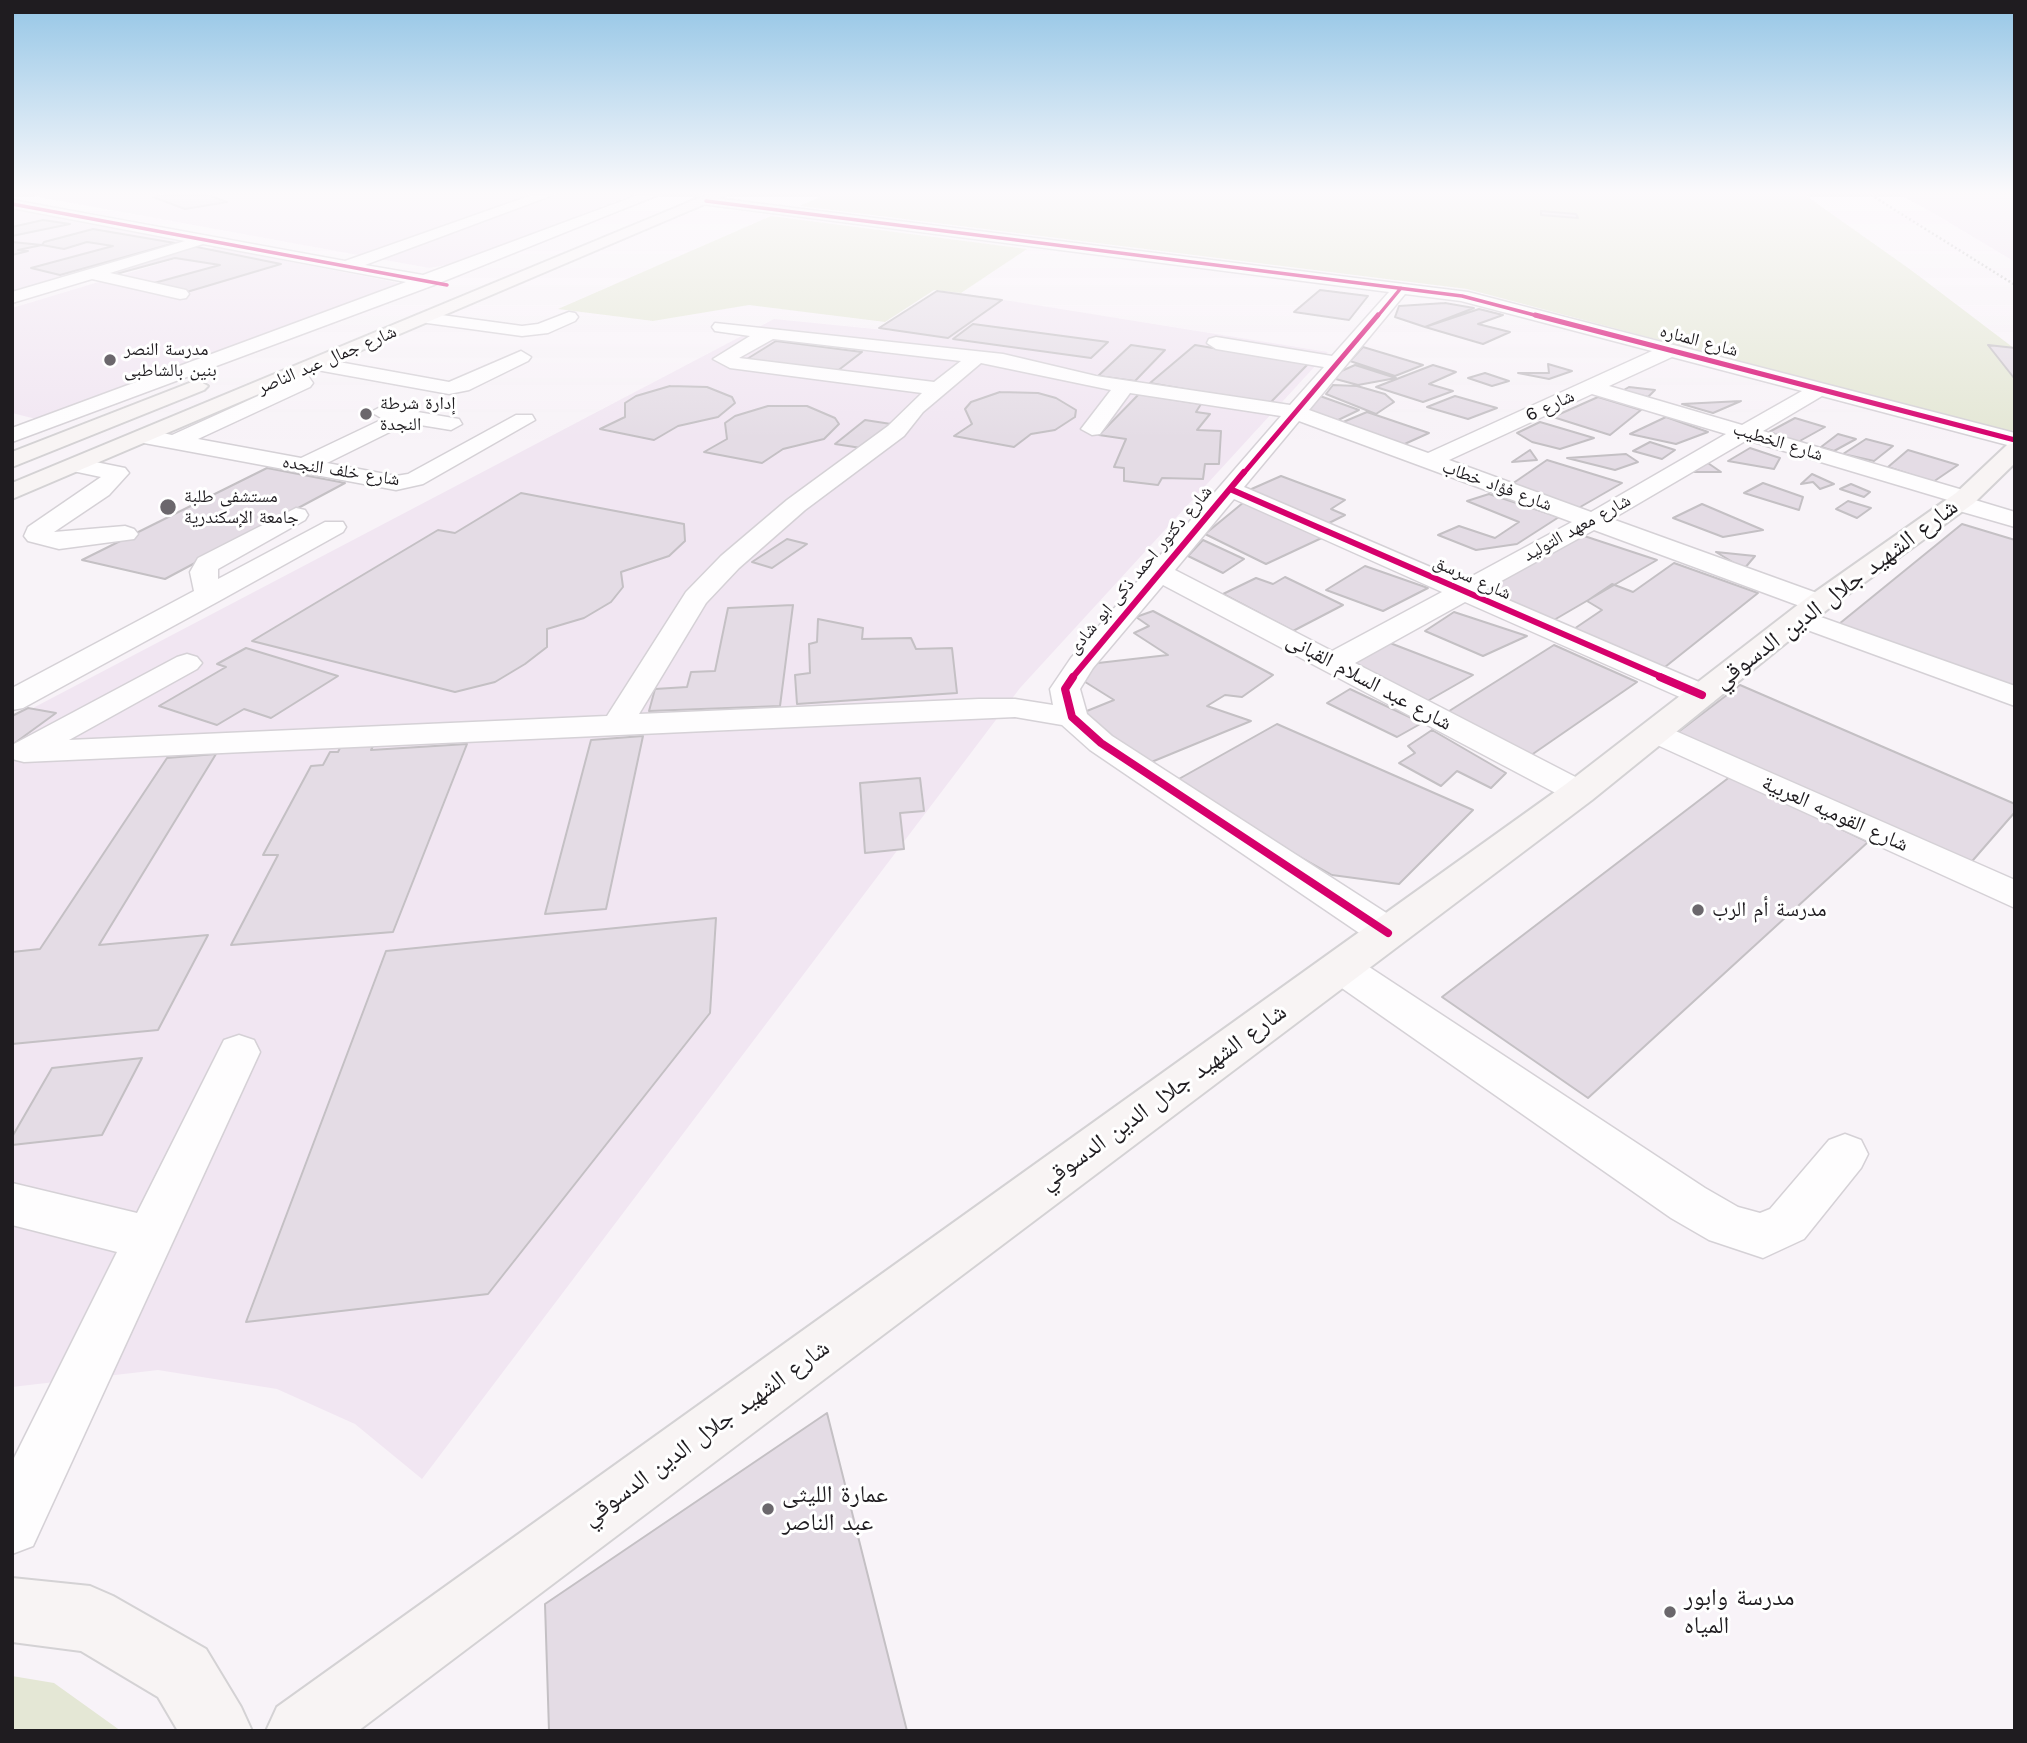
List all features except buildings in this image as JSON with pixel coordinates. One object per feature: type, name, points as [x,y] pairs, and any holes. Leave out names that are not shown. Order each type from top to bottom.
[{"type":"main road","name":"شارع جمال عبد الناصر","points":[[12,460],[468,276]]},
{"type":"main road","name":"شارع جمال عبد الناصر","points":[[12,492],[526,276]]},
{"type":"main road","points":[[271,356],[317,364]]},
{"type":"main road","points":[[234,371],[286,377]]},
{"type":"main road","name":"شارع الشهيد جلال الدين الدسوقي","points":[[301,1731],[1579,792],[1810,610],[1961,501],[2015,450]]},
{"type":"main road","points":[[12,1610],[90,1619],[182,1673],[217,1731]]},
{"type":"street","points":[[12,298],[83,276]]},
{"type":"street","points":[[102,276],[180,293]]},
{"type":"street","points":[[399,276],[447,285]]},
{"type":"street","points":[[22,430],[49,415],[117,387],[370,292],[435,276]]},
{"type":"street","name":"شارع المناره","points":[[1312,276],[1499,304],[2015,440]]},
{"type":"street","name":"شارع دكتور احمد ذكى ابو شادى","points":[[1072,718],[1065,689],[1080,664],[1401,288]]},
{"type":"street","points":[[427,318],[522,331],[542,329],[569,317]]},
{"type":"street","name":"شارع فؤاد خطاب","points":[[721,327],[1027,363],[1124,387],[1295,412],[1592,521],[1810,610]]},
{"type":"street","points":[[769,333],[723,359],[737,364],[939,389]]},
{"type":"street","points":[[1216,344],[1337,363]]},
{"type":"street","name":"شارع 6","points":[[1429,461],[1671,350]]},
{"type":"street","points":[[317,364],[449,388],[462,386],[521,357]]},
{"type":"street","points":[[617,724],[696,598],[730,562],[796,505],[896,431],[916,408],[977,357]]},
{"type":"street","points":[[174,442],[303,383],[299,377],[286,377]]},
{"type":"street","points":[[1092,429],[1124,387]]},
{"type":"street","name":"شارع الخطيب","points":[[1591,387],[1745,433],[2015,520]]},
{"type":"street","name":"شارع معهد التوليد","points":[[1332,663],[1592,521],[1820,389]]},
{"type":"street","points":[[374,411],[451,424]]},
{"type":"street","points":[[304,466],[405,416]]},
{"type":"street","points":[[22,430],[115,419]]},
{"type":"street","name":"شارع خلف النجده","points":[[144,436],[396,483],[409,481],[524,420]]},
{"type":"street","points":[[76,465],[117,472],[102,489],[43,527],[37,536],[59,541],[125,534]]},
{"type":"street","name":"شارع سرسق","points":[[1230,489],[1702,695]]},
{"type":"street","points":[[209,594],[203,572],[207,564],[296,515]]},
{"type":"street","points":[[12,701],[334,527]]},
{"type":"street","name":"شارع عبد السلام القبانى","points":[[1159,572],[1579,792]]},
{"type":"street","points":[[1810,610],[2015,697]]},
{"type":"street","points":[[18,756],[187,663]]},
{"type":"street","points":[[18,756],[617,724],[1015,708],[1072,718],[1101,743],[1388,933]]},
{"type":"street","name":"شارع القوميه العربية","points":[[1655,732],[2015,895]]},
{"type":"street","points":[[1340,967],[1688,1203],[1726,1225],[1763,1236],[1787,1224],[1845,1154]]},
{"type":"street","points":[[12,1525],[239,1052]]},
{"type":"street","points":[[12,1204],[150,1238]]},
{"type":"shaded area","points":[[12,276],[80,276],[12,297]]},
{"type":"shaded area","name":"مدرسة النصر بنين بالشاطبى","points":[[117,276],[365,276],[404,284],[48,422],[12,413],[12,308]]},
{"type":"shaded area","points":[[961,293],[1328,352],[1020,688],[422,1479],[355,1424],[277,1389],[158,1370],[12,1387],[12,719],[774,319],[895,331]]},
{"type":"green space","points":[[633,276],[986,276],[961,293],[934,290],[885,322],[749,305],[653,321],[558,309]]},
{"type":"green space","points":[[1365,276],[1919,276],[2015,349],[2015,429],[2009,433],[1467,289]]},
{"type":"green space","points":[[12,1676],[54,1683],[121,1731],[12,1731]]},
{"type":"railway","points":[[2001,276],[2015,285]]},
{"type":"cycle path","points":[[400,276],[447,285]]},
{"type":"cycle path","points":[[1306,276],[1462,296],[2015,440]]},
{"type":"cycle path","points":[[1388,933],[1101,743],[1072,717],[1065,689],[1081,664],[1401,288]]},
{"type":"cycle path","points":[[1230,489],[1702,695]]},
{"type":"place","name":"مدرسة النصر بنين بالشاطبى","points":[[110,360]]},
{"type":"place","name":"إدارة شرطة النجدة","points":[[366,414]]},
{"type":"place","name":"مستشفى طلبة جامعة الإسكندرية","points":[[168,507]]},
{"type":"place","name":"مدرسة أم الرب","points":[[1698,910]]},
{"type":"place","name":"عمارة الليثى عبد الناصر","points":[[768,1509]]},
{"type":"place","name":"مدرسة وابور المياه","points":[[1670,1612]]}]
